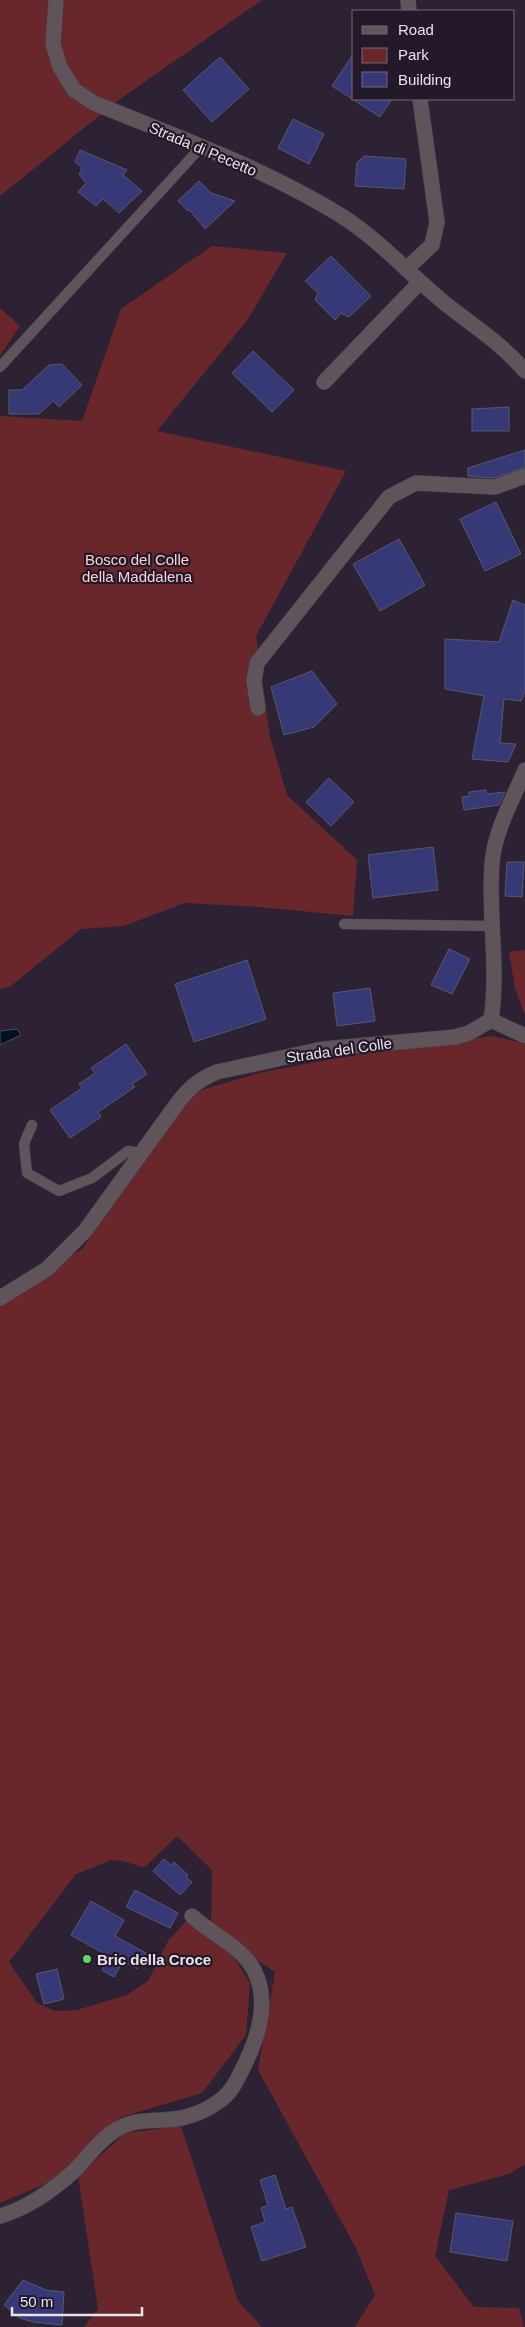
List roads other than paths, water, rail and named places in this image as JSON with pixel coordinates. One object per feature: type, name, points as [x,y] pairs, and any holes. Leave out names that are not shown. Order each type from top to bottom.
[{"type":"street","name":"Strada di Pecetto","points":[[56,0],[53,44],[60,67],[74,90],[94,104],[201,147],[277,181],[340,215],[502,348],[525,371]]},
{"type":"street","points":[[406,268],[432,245],[436,222],[420,100]]},
{"type":"street","points":[[324,382],[420,282]]},
{"type":"street","points":[[258,708],[254,681],[257,663],[389,497],[416,482],[495,487],[525,476]]},
{"type":"street","points":[[525,770],[498,837],[492,862],[495,994],[491,1020],[525,1036]]},
{"type":"street","name":"Strada del Colle","points":[[0,1298],[47,1269],[80,1237],[192,1085],[217,1072],[323,1049],[455,1037],[469,1033],[491,1020]]},
{"type":"street","points":[[0,2216],[42,2196],[74,2170],[101,2142],[122,2126],[191,2116],[222,2099],[233,2087],[252,2049],[261,2017],[258,1986],[254,1971],[240,1954],[192,1916]]},
{"type":"lane","points":[[0,367],[201,147]]},
{"type":"lane","points":[[344,924],[493,926]]},
{"type":"lane","points":[[32,1125],[24,1144],[27,1174],[58,1191],[92,1178],[128,1151],[142,1153]]},
{"type":"water","points":[[17,1029],[21,1035],[0,1045],[0,1031]]},
{"type":"place","name":"Bric della Croce","points":[[87,1959]]},
{"type":"park label","name":"Bosco del Colle della Maddalena","points":[[137,568]]}]
